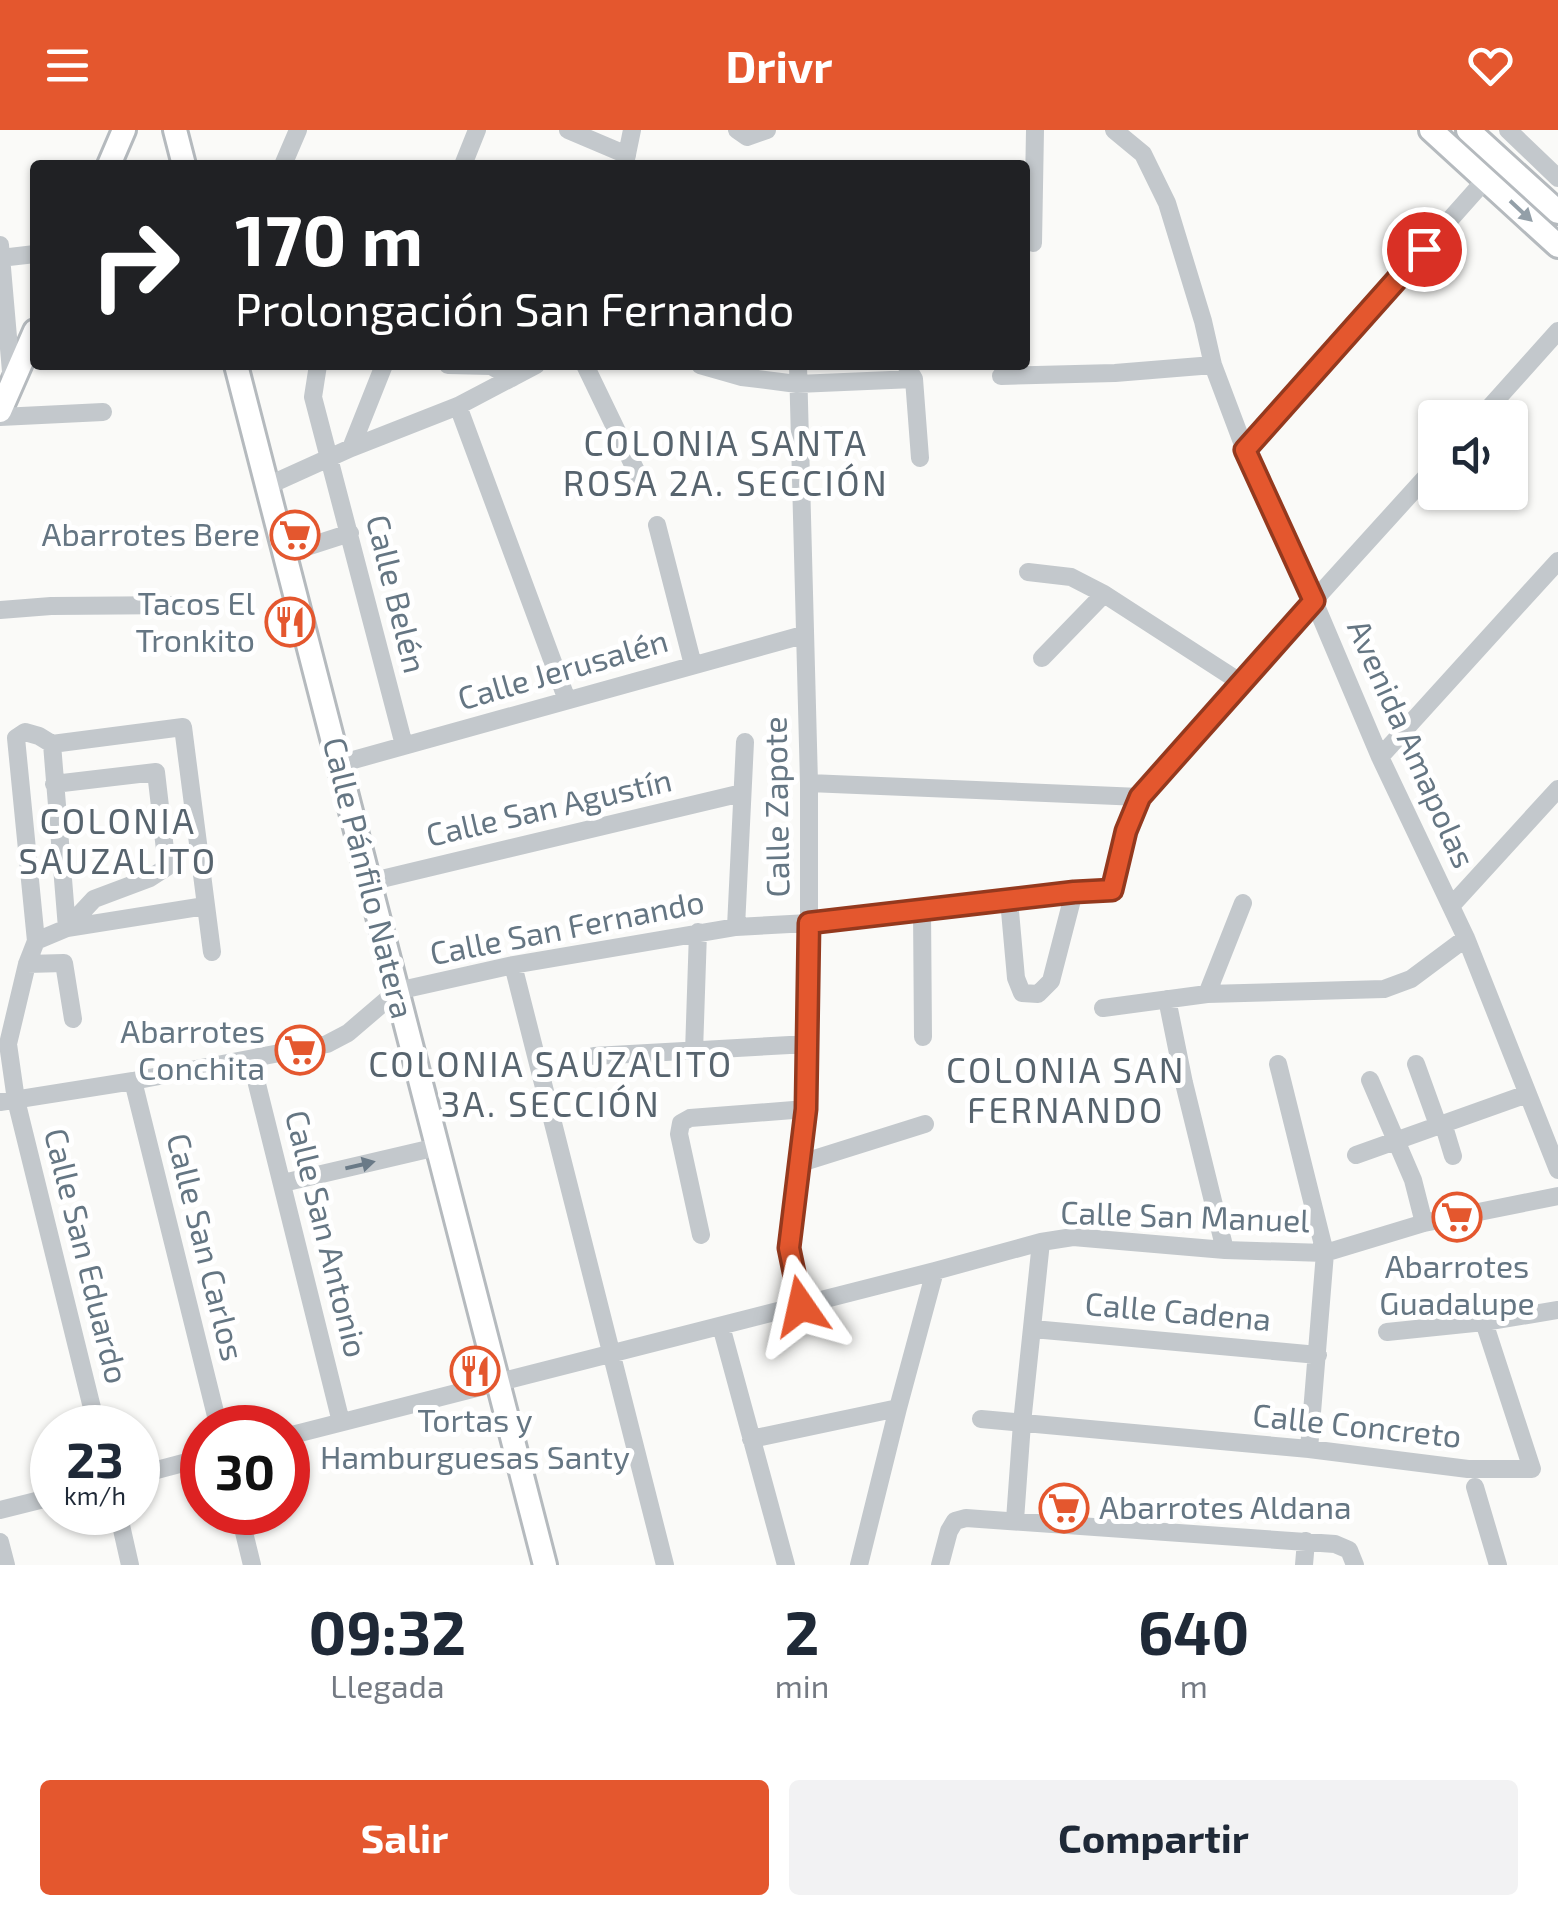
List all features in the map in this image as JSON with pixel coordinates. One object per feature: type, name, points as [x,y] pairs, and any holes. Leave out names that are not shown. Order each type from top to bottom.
[{"type":"main road","points":[[111,160],[124,130]]},
{"type":"main road","points":[[176,130],[183,160]]},
{"type":"main road","points":[[1432,130],[1558,246]]},
{"type":"main road","points":[[1468,130],[1558,212]]},
{"type":"main road","points":[[0,414],[30,342]]},
{"type":"main road","name":"Calle Pánfilo Natera","points":[[237,370],[545,1565]]},
{"type":"street","points":[[286,160],[298,130]]},
{"type":"street","points":[[464,160],[477,130]]},
{"type":"street","points":[[568,130],[626,160],[632,130]]},
{"type":"street","points":[[742,133],[766,130]]},
{"type":"street","points":[[1034,244],[1035,130]]},
{"type":"street","name":"Avenida Amapolas","points":[[1114,130],[1143,154],[1168,202],[1213,365],[1245,450],[1380,756],[1452,905],[1558,1170]]},
{"type":"street","points":[[1508,130],[1555,170]]},
{"type":"street","points":[[1245,450],[1486,180]]},
{"type":"street","points":[[0,245],[12,383]]},
{"type":"street","points":[[1,258],[30,255]]},
{"type":"street","points":[[1496,400],[1558,331]]},
{"type":"street","points":[[1002,376],[1213,365]]},
{"type":"street","name":"Calle Belén","points":[[317,370],[313,397],[404,746]]},
{"type":"street","points":[[352,448],[382,370]]},
{"type":"street","points":[[498,370],[512,378]]},
{"type":"street","points":[[267,486],[458,406],[527,370]]},
{"type":"street","points":[[587,370],[638,474]]},
{"type":"street","points":[[718,370],[742,377],[910,372],[920,458]]},
{"type":"street","name":"Calle Zapote","points":[[797,374],[809,784],[808,1044],[806,1109],[789,1248],[801,1306]]},
{"type":"street","points":[[458,406],[568,700]]},
{"type":"street","points":[[0,414],[102,412]]},
{"type":"street","points":[[809,784],[1140,797],[1418,486]]},
{"type":"street","points":[[657,525],[692,666]]},
{"type":"street","points":[[284,554],[350,533]]},
{"type":"street","points":[[1380,756],[1558,560]]},
{"type":"street","points":[[1028,572],[1071,577],[1104,594],[1240,682]]},
{"type":"street","points":[[1042,658],[1104,594]]},
{"type":"street","points":[[0,610],[186,604]]},
{"type":"street","name":"Calle Jerusalén","points":[[339,764],[804,635]]},
{"type":"street","points":[[205,906],[67,928],[36,942],[16,738],[25,732],[52,744],[183,727],[212,952]]},
{"type":"street","points":[[736,927],[745,742]]},
{"type":"street","points":[[52,744],[67,928]]},
{"type":"street","points":[[54,784],[190,767]]},
{"type":"street","points":[[67,928],[94,899],[150,878],[167,867],[156,772]]},
{"type":"street","points":[[1452,905],[1558,789]]},
{"type":"street","name":"Calle San Agustín","points":[[369,882],[742,793]]},
{"type":"street","name":"Calle San Fernando","points":[[8,1101],[133,1082],[327,1044],[348,1033],[397,991],[512,965],[736,927],[809,923],[1112,890],[1126,831],[1140,797]]},
{"type":"street","points":[[24,817],[57,814]]},
{"type":"street","points":[[1009,900],[1016,978],[1022,993],[1030,995],[1038,994],[1051,981],[1074,892]]},
{"type":"street","points":[[1207,994],[1242,903]]},
{"type":"street","points":[[922,910],[923,1037]]},
{"type":"street","points":[[694,1052],[698,932]]},
{"type":"street","points":[[1103,1008],[1207,994],[1384,989],[1411,979],[1466,938]]},
{"type":"street","name":"Calle San Eduardo","points":[[36,942],[8,1044],[8,1101],[92,1405]]},
{"type":"street","points":[[27,964],[64,963],[73,1019]]},
{"type":"street","points":[[512,965],[665,1565]]},
{"type":"street","points":[[1166,999],[1225,1250]]},
{"type":"street","points":[[594,1056],[808,1044]]},
{"type":"street","name":"Calle San Antonio","points":[[251,1060],[341,1422]]},
{"type":"street","points":[[1278,1064],[1325,1254],[1309,1449]]},
{"type":"street","points":[[1416,1064],[1453,1156]]},
{"type":"street","points":[[1370,1080],[1413,1180],[1424,1223]]},
{"type":"street","name":"Calle San Carlos","points":[[133,1082],[213,1405]]},
{"type":"street","points":[[1356,1155],[1528,1094]]},
{"type":"street","points":[[701,1235],[679,1134],[681,1124],[690,1118],[806,1109]]},
{"type":"street","points":[[801,1162],[925,1124]]},
{"type":"street","points":[[283,1183],[437,1146]]},
{"type":"street","name":"Calle San Manuel","points":[[310,1430],[1041,1242],[1073,1237],[1325,1254],[1424,1223],[1558,1196]]},
{"type":"street","points":[[1015,1520],[1041,1242]]},
{"type":"street","points":[[859,1565],[935,1271]]},
{"type":"street","points":[[1387,1332],[1558,1310]]},
{"type":"street","name":"Calle Concreto","points":[[980,1419],[1309,1449],[1468,1469],[1532,1469],[1484,1322]]},
{"type":"street","points":[[721,1326],[786,1565]]},
{"type":"street","name":"Calle Cadena","points":[[1033,1330],[1318,1354]]},
{"type":"street","points":[[751,1440],[898,1408]]},
{"type":"street","points":[[1475,1487],[1498,1565]]},
{"type":"street","points":[[0,1510],[30,1502]]},
{"type":"street","points":[[940,1565],[948,1531],[955,1521],[966,1518],[1335,1544],[1350,1550],[1355,1565]]},
{"type":"street","points":[[123,1535],[130,1565]]},
{"type":"street","points":[[245,1535],[252,1565]]},
{"type":"street","points":[[1304,1565],[1306,1541]]},
{"type":"street","points":[[0,1542],[6,1565]]},
{"type":"place","name":"Abarrotes Bere","points":[[295,535]]},
{"type":"place","name":"Tacos El Tronkito","points":[[290,622]]},
{"type":"place","name":"Abarrotes Conchita","points":[[300,1050]]},
{"type":"place","name":"Abarrotes Guadalupe","points":[[1457,1217]]},
{"type":"place","name":"Tortas y Hamburguesas Santy","points":[[475,1371]]},
{"type":"place","name":"Abarrotes Aldana","points":[[1064,1508]]},
{"type":"district","name":"COLONIA SANTA ROSA 2A. SECCIÓN","points":[[726,464]]},
{"type":"district","name":"COLONIA SAUZALITO","points":[[118,842]]},
{"type":"district","name":"COLONIA SAUZALITO 3A. SECCIÓN","points":[[551,1085]]},
{"type":"district","name":"COLONIA SAN FERNANDO","points":[[1066,1091]]},
{"type":"route","points":[[801,1306],[789,1248],[806,1109],[809,923],[1112,890],[1126,831],[1140,797],[1314,601],[1245,450],[1424,249]]}]
